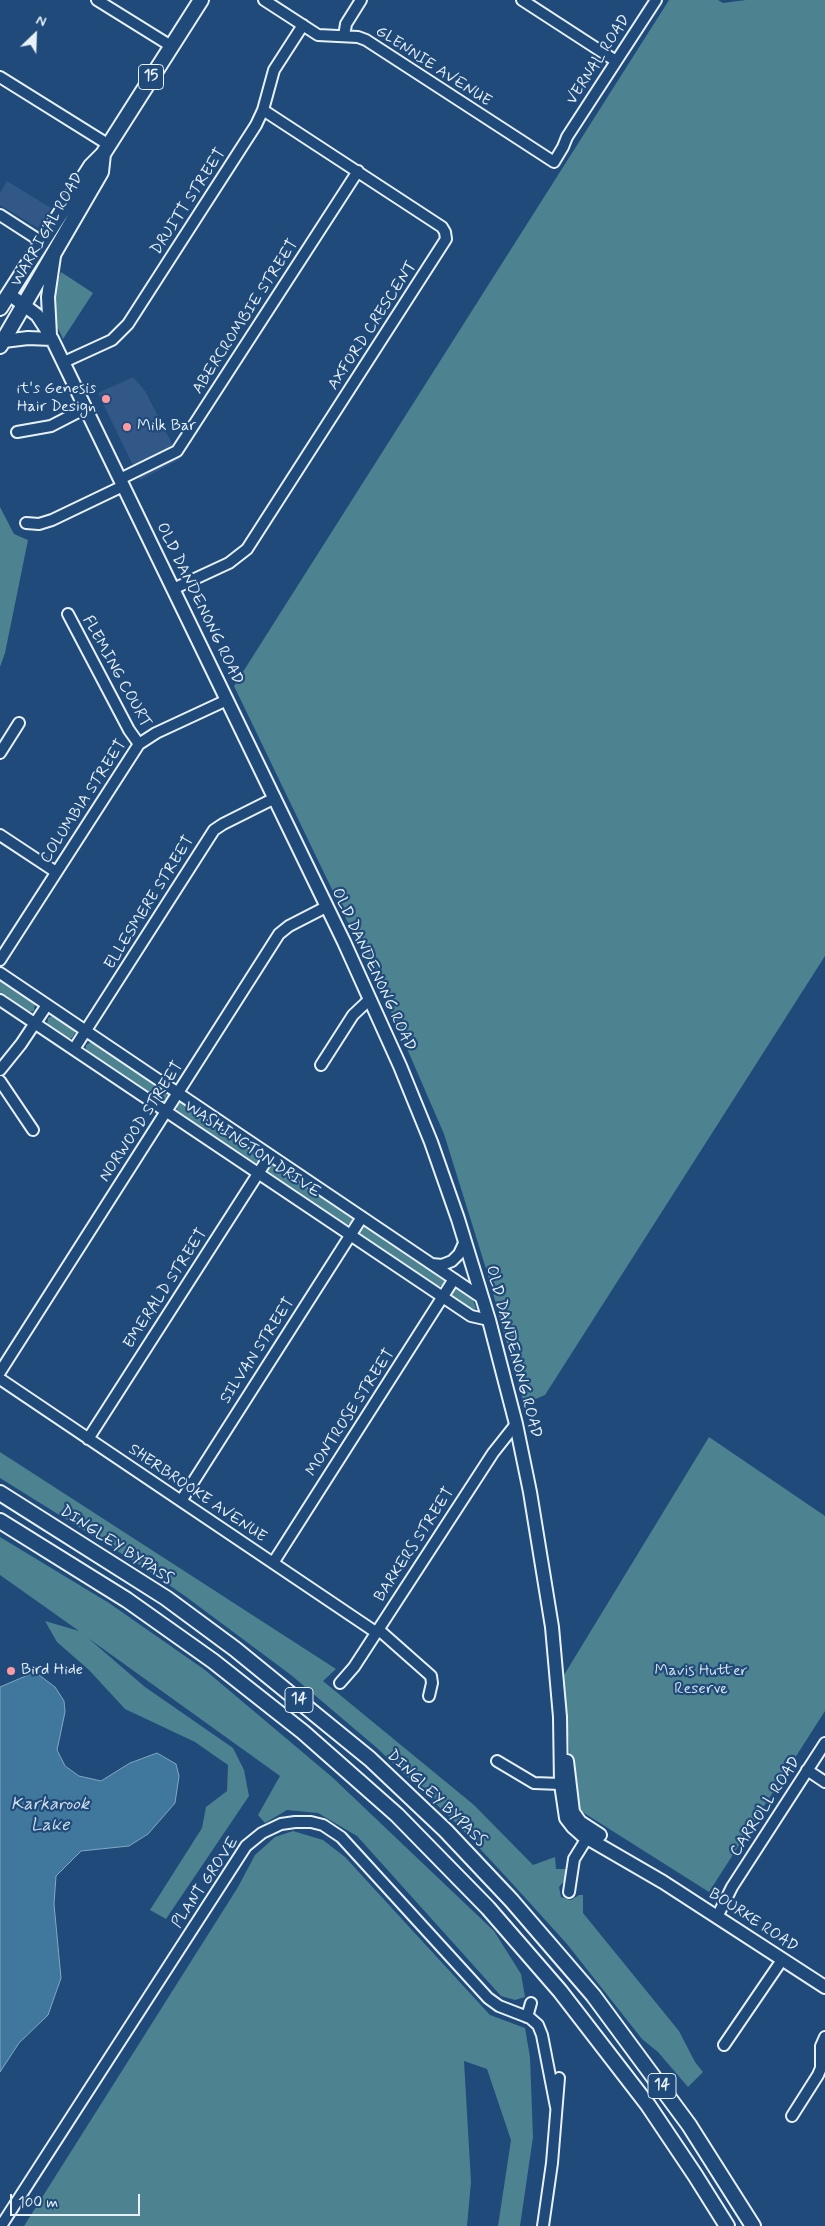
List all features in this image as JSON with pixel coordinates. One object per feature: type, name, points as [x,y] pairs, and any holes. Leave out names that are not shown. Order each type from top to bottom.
[{"type":"highway","name":"WARRIGAL ROAD","points":[[0,308],[91,166],[106,150],[201,0]]},
{"type":"highway","name":"WARRIGAL ROAD","points":[[2,344],[101,172],[106,150]]},
{"type":"highway","name":"DINGLEY BYPASS","points":[[0,1493],[166,1598],[235,1649],[354,1746],[440,1825],[512,1901],[593,1995],[689,2125],[754,2226]]},
{"type":"highway","name":"14","points":[[0,1521],[127,1600],[213,1661],[303,1732],[397,1816],[488,1908],[560,1991],[651,2110],[727,2226]]},
{"type":"main road","points":[[2,344],[28,338],[51,337],[48,294],[54,256]]},
{"type":"main road","name":"OLD DANDENONG ROAD","points":[[9,294],[37,315],[64,362],[344,942],[400,1066],[431,1142],[465,1241],[489,1320],[516,1424],[541,1555],[552,1627],[569,1814],[580,1822],[589,1834]]},
{"type":"main road","name":"BOURKE ROAD","points":[[589,1834],[631,1856],[663,1882],[825,1987]]},
{"type":"street","points":[[97,0],[171,46]]},
{"type":"street","name":"GLENNIE AVENUE","points":[[264,0],[318,35],[358,37],[366,40],[551,161]]},
{"type":"street","points":[[344,36],[346,24],[361,0]]},
{"type":"street","points":[[522,0],[616,61]]},
{"type":"street","name":"VERNAL ROAD","points":[[551,161],[558,145],[567,137],[656,0]]},
{"type":"street","name":"DRUITT STREET","points":[[64,362],[112,340],[124,330],[256,125],[263,110],[274,70],[303,25]]},
{"type":"street","points":[[0,77],[106,150]]},
{"type":"street","name":"AXFORD CRESCENT","points":[[173,590],[229,563],[246,549],[444,242],[446,235],[442,227],[263,110]]},
{"type":"street","name":"ABERCROMBIE STREET","points":[[26,523],[38,524],[52,520],[177,451],[358,171]]},
{"type":"street","points":[[0,216],[42,242]]},
{"type":"street","points":[[17,432],[51,426],[86,408]]},
{"type":"street","name":"FLEMING COURT","points":[[68,614],[139,744]]},
{"type":"street","name":"COLUMBIA STREET","points":[[0,960],[139,744],[156,733],[227,700]]},
{"type":"street","points":[[0,752],[19,723]]},
{"type":"street","name":"ELLESMERE STREET","points":[[74,1049],[214,830],[222,824],[275,798]]},
{"type":"street","points":[[0,835],[56,872]]},
{"type":"street","name":"NORWOOD STREET","points":[[0,1372],[279,934],[289,926],[326,908]]},
{"type":"street","name":"WASHINGTON DRIVE","points":[[0,973],[482,1298]]},
{"type":"street","name":"WASHINGTON DRIVE","points":[[0,1000],[442,1297],[472,1316],[489,1320]]},
{"type":"street","points":[[321,1065],[356,1010],[370,1000]]},
{"type":"street","points":[[0,1070],[47,1005]]},
{"type":"street","points":[[0,1081],[33,1130]]},
{"type":"street","name":"EMERALD STREET","points":[[88,1439],[270,1155]]},
{"type":"street","name":"SILVAN STREET","points":[[181,1501],[362,1217]]},
{"type":"street","points":[[431,1263],[442,1265],[452,1261],[459,1254],[465,1241]]},
{"type":"street","name":"MONTROSE STREET","points":[[273,1563],[454,1278]]},
{"type":"street","name":"SHERBROOKE AVENUE","points":[[0,1379],[273,1563],[378,1631],[430,1675],[432,1680],[429,1696]]},
{"type":"street","name":"BARKERS STREET","points":[[340,1682],[352,1670],[483,1468],[516,1424]]},
{"type":"street","name":"CARROLL ROAD","points":[[714,1915],[725,1894],[732,1887],[825,1743]]},
{"type":"street","points":[[497,1761],[534,1783],[565,1784]]},
{"type":"street","points":[[807,1770],[825,1782]]},
{"type":"street","name":"PLANT GROVE","points":[[1,2226],[246,1846],[262,1833],[281,1824],[311,1822],[323,1825],[341,1837],[488,1998],[501,2007],[527,2017]]},
{"type":"street","points":[[569,1892],[574,1860],[589,1834]]},
{"type":"street","points":[[722,2046],[782,1960]]},
{"type":"street","points":[[532,2003],[527,2017],[538,2025],[541,2031],[556,2107]]},
{"type":"street","points":[[792,2116],[818,2075],[825,2037]]},
{"type":"street","points":[[543,2226],[552,2163],[558,2078]]},
{"type":"shaded area","points":[[7,181],[51,208],[38,228],[0,205],[0,193]]},
{"type":"shaded area","points":[[133,377],[145,391],[180,459],[140,480],[98,393]]},
{"type":"green space","points":[[669,0],[718,0],[723,3],[746,0],[825,0],[825,956],[545,1395],[524,1404],[487,1272],[444,1134],[392,1014],[234,686]]},
{"type":"green space","points":[[61,272],[93,293],[63,339],[55,322],[55,291]]},
{"type":"green space","points":[[0,507],[14,534],[28,540],[5,653],[0,667]]},
{"type":"green space","points":[[0,980],[35,1002],[34,1011],[27,1012],[0,994]]},
{"type":"green space","points":[[54,1015],[72,1027],[75,1033],[72,1038],[65,1038],[47,1026],[48,1018]]},
{"type":"green space","points":[[93,1041],[168,1092],[169,1097],[167,1101],[159,1101],[86,1052],[86,1045]]},
{"type":"green space","points":[[183,1102],[260,1154],[261,1160],[253,1164],[176,1113],[177,1104]]},
{"type":"green space","points":[[275,1164],[351,1214],[353,1222],[345,1226],[268,1174],[268,1167]]},
{"type":"green space","points":[[368,1226],[443,1276],[444,1285],[436,1287],[360,1236],[359,1230],[362,1227]]},
{"type":"green space","points":[[457,1287],[472,1297],[476,1308],[475,1312],[452,1297],[452,1291]]},
{"type":"green space","name":"Mavis Hutter Reserve","points":[[709,1437],[825,1516],[825,1711],[709,1892],[573,1806],[564,1675]]},
{"type":"green space","points":[[0,1452],[336,1669],[323,1681],[474,1805],[533,1865],[555,1857],[556,1869],[569,1869],[566,1879],[559,1887],[561,1897],[571,1900],[579,1895],[583,1895],[583,1913],[679,2031],[695,2062],[703,2072],[688,2087],[658,2052],[642,2039],[567,1944],[509,1880],[457,1824],[377,1748],[291,1675],[185,1596],[138,1564],[0,1478]]},
{"type":"green space","points":[[0,1537],[109,1603],[205,1670],[332,1777],[494,1931],[521,1974],[525,1997],[515,2000],[501,1996],[357,1836],[318,1813],[287,1810],[265,1823],[258,1815],[280,1776],[88,1638],[145,1687],[233,1748],[244,1770],[249,1796],[166,1919],[150,1910],[202,1828],[206,1807],[227,1791],[228,1765],[195,1742],[125,1709],[89,1670],[57,1642],[45,1621],[79,1631],[0,1575]]},
{"type":"green space","points":[[293,1831],[323,1840],[345,1857],[490,2015],[525,2028],[530,2057],[533,2137],[520,2226],[498,2226],[511,2140],[487,2069],[464,2061],[471,2182],[467,2226],[24,2226],[238,1887],[255,1855],[275,1837]]},
{"type":"water","name":"Karkarook Lake","points":[[35,1672],[55,1687],[64,1701],[65,1712],[57,1750],[65,1766],[79,1776],[101,1781],[130,1763],[157,1753],[176,1764],[179,1776],[175,1803],[148,1834],[129,1846],[81,1851],[56,1876],[54,1904],[61,1978],[48,2015],[19,2043],[0,2072],[0,1687]]},
{"type":"place","name":"it's Genesis Hair Design","points":[[106,399]]},
{"type":"place","name":"Milk Bar","points":[[127,427]]},
{"type":"place","name":"Bird Hide","points":[[11,1671]]}]
